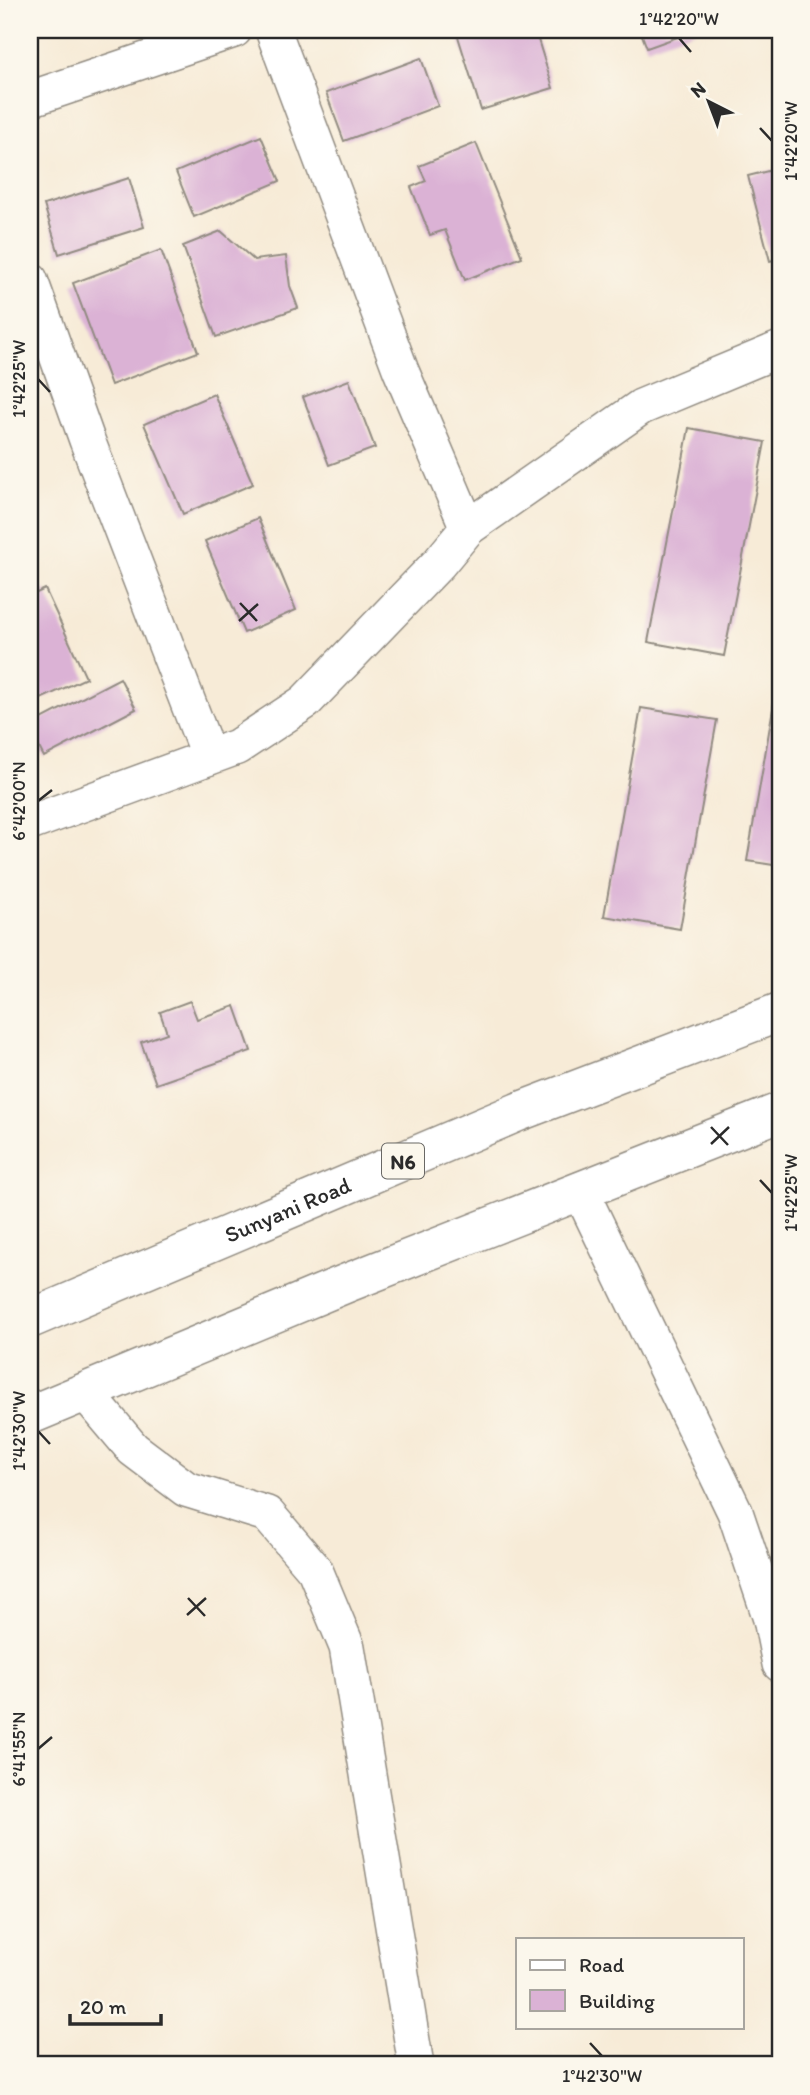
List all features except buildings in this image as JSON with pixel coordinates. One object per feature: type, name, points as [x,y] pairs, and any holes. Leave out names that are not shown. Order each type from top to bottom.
[{"type":"main road","name":"Sunyani Road","points":[[30,1319],[518,1112],[780,1012]]},
{"type":"main road","points":[[30,1415],[347,1283],[780,1112]]},
{"type":"street","points":[[30,99],[234,30]]},
{"type":"street","points":[[273,30],[401,371],[468,528]]},
{"type":"street","points":[[30,279],[87,440],[209,757]]},
{"type":"street","points":[[30,823],[237,747],[305,702],[439,563],[468,528],[640,407],[780,349]]},
{"type":"street","points":[[580,1189],[735,1513],[771,1619],[780,1664]]},
{"type":"street","points":[[85,1392],[133,1449],[186,1489],[267,1514],[315,1570],[347,1647],[416,2065]]}]
